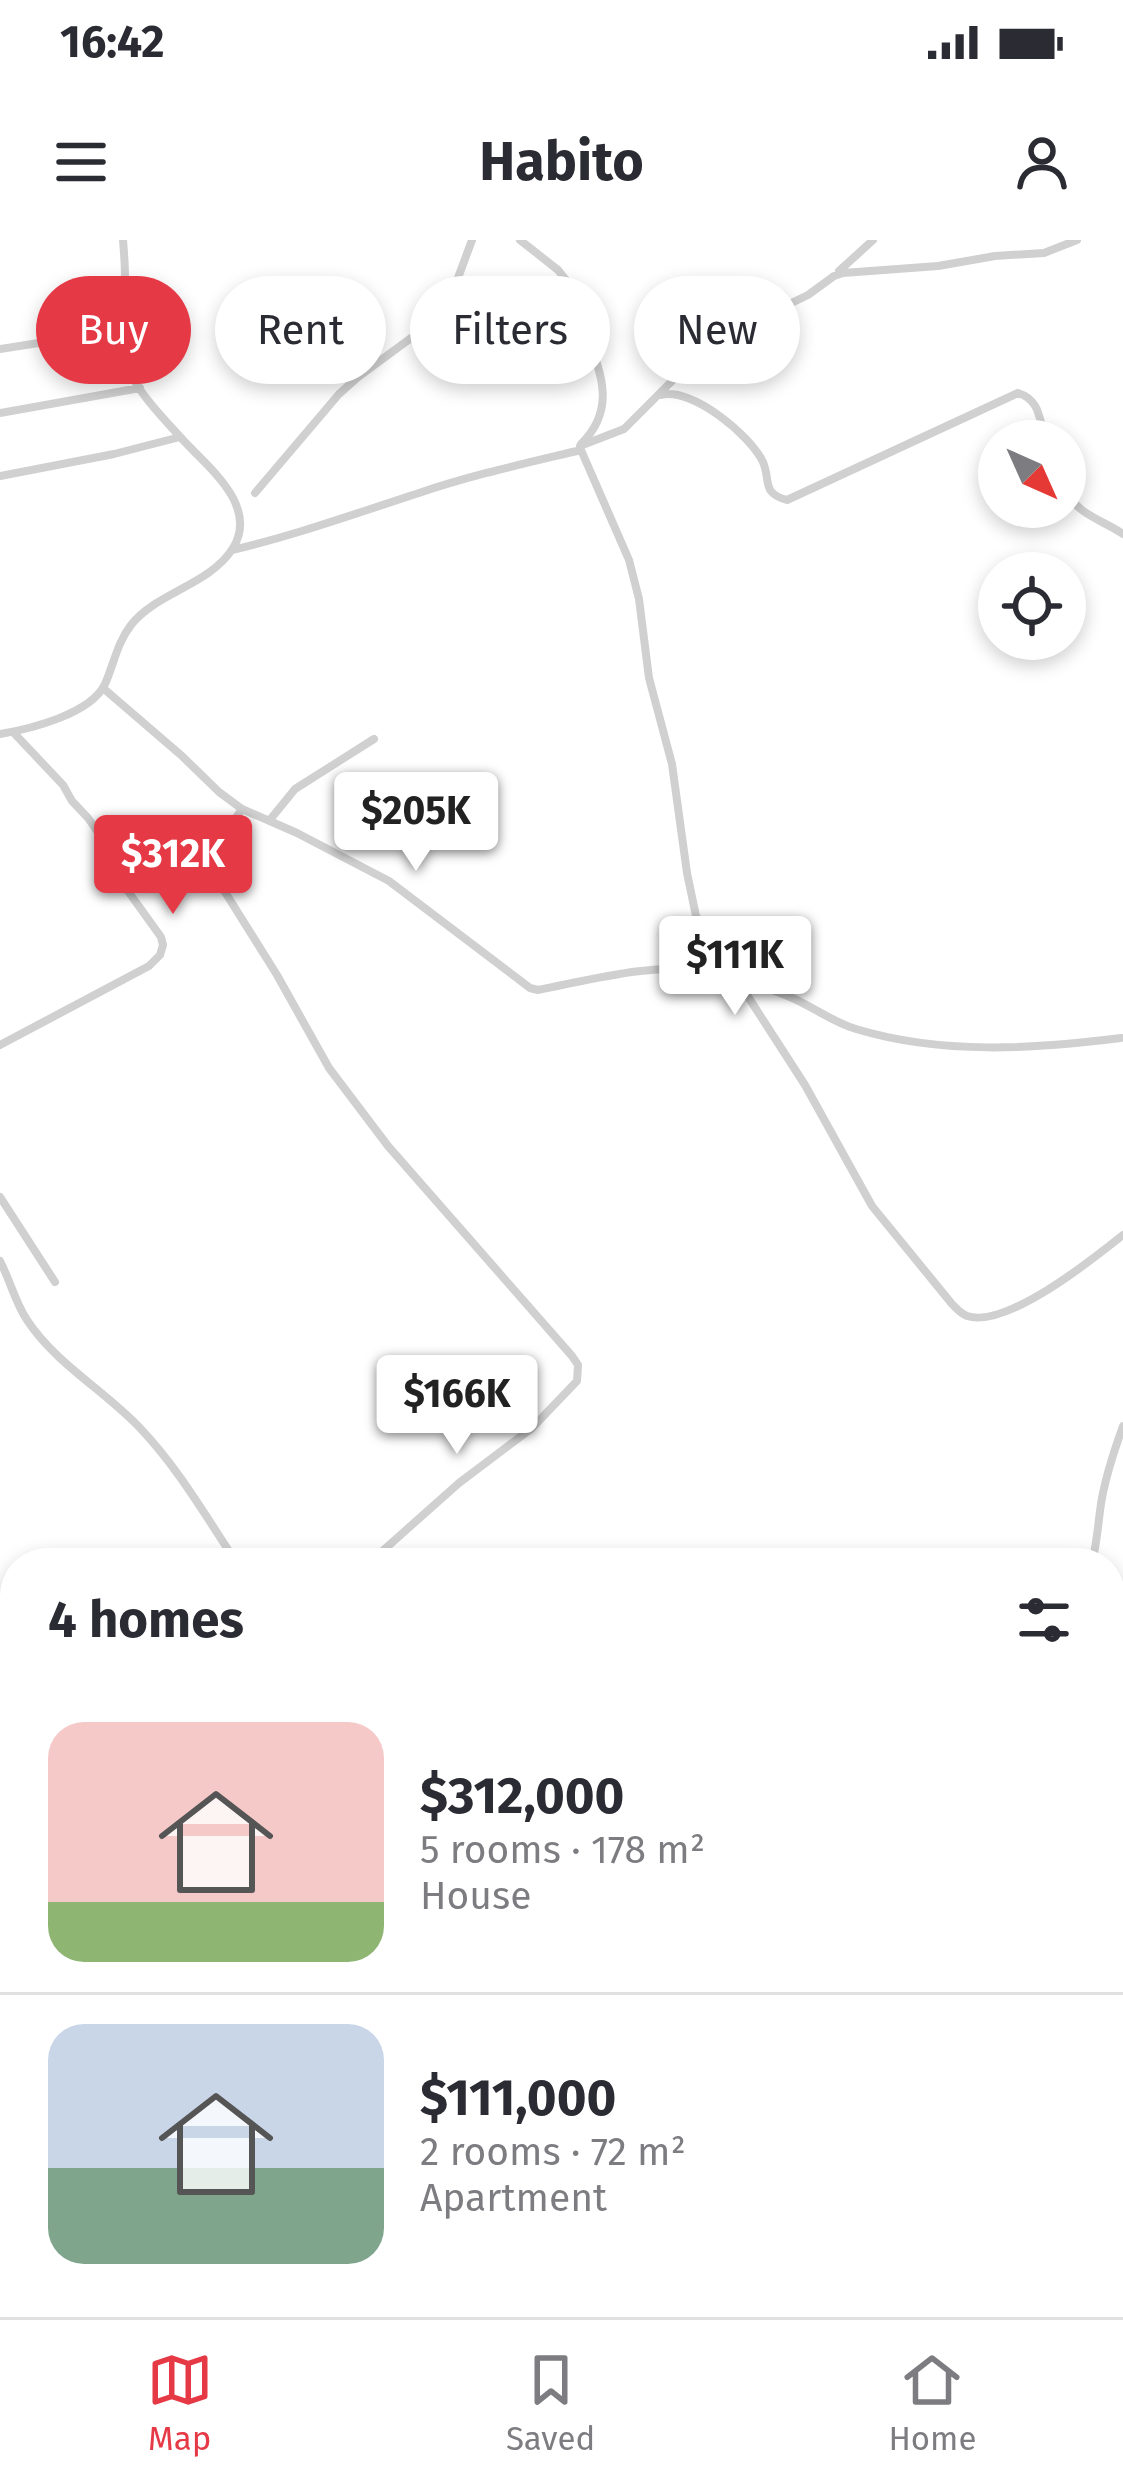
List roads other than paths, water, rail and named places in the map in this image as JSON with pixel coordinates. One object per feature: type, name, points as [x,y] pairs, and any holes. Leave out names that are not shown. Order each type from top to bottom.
[{"type":"street","points":[[123,240],[125,276]]},
{"type":"street","points":[[255,493],[340,394],[426,327],[455,286],[472,240]]},
{"type":"street","points":[[520,240],[566,280],[599,363],[601,412],[580,448]]},
{"type":"street","points":[[232,550],[580,448],[625,429],[727,334],[820,289],[873,240]]},
{"type":"street","points":[[834,276],[1044,253],[1077,240]]},
{"type":"street","points":[[0,349],[36,343]]},
{"type":"street","points":[[0,734],[53,720],[88,703],[103,688],[130,626],[211,569],[232,550],[239,534],[235,501],[222,481],[137,384]]},
{"type":"street","points":[[0,413],[140,388]]},
{"type":"street","points":[[660,395],[678,393],[698,400],[732,428],[755,450],[773,495],[787,500],[1018,393],[1033,400],[1038,420]]},
{"type":"street","points":[[0,476],[180,437]]},
{"type":"street","points":[[580,448],[629,560],[639,599],[649,678],[672,764],[696,916],[805,1085],[872,1206],[962,1314],[985,1316],[1044,1294],[1123,1235]]},
{"type":"street","points":[[1086,513],[1123,534]]},
{"type":"street","points":[[103,688],[242,809],[389,881],[530,988],[640,970],[692,969],[716,972],[791,997],[852,1028],[913,1042],[1045,1048],[1120,1037]]},
{"type":"street","points":[[0,1045],[149,965],[160,956],[163,945],[120,880],[100,835],[63,785],[13,732]]},
{"type":"street","points":[[269,821],[295,789],[374,739]]},
{"type":"street","points":[[242,809],[212,852],[210,868],[329,1068],[388,1146],[572,1356],[579,1373],[571,1389],[532,1428],[459,1483],[386,1548]]},
{"type":"street","points":[[0,1197],[55,1282]]},
{"type":"street","points":[[0,1261],[26,1319],[72,1368],[142,1430],[188,1487],[227,1548]]},
{"type":"street","points":[[1096,1548],[1102,1502],[1123,1426]]}]
